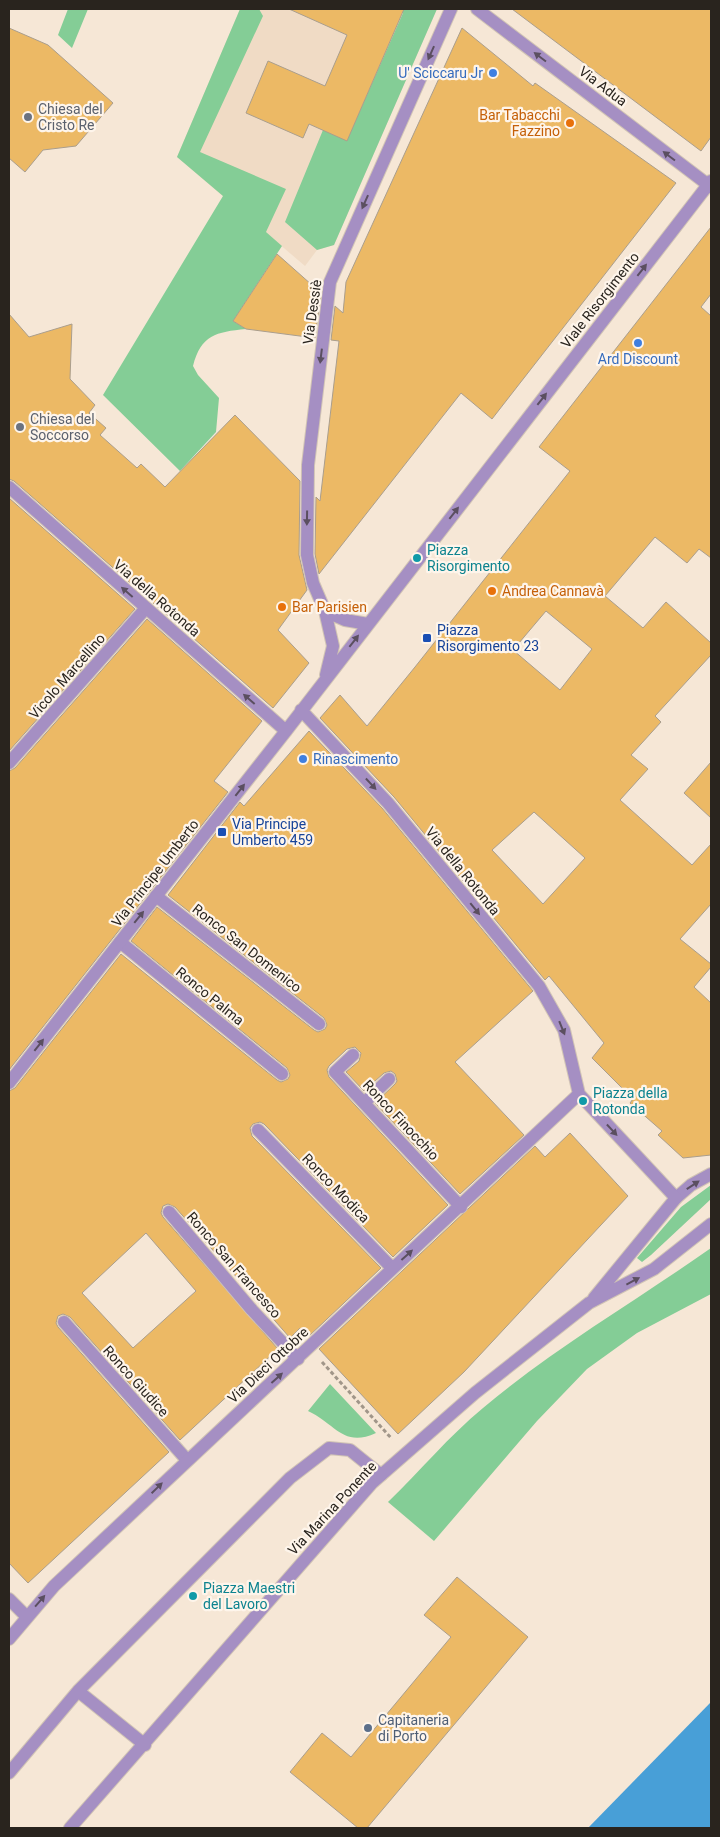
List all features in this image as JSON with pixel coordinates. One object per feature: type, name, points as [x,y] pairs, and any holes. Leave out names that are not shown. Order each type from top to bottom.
[{"type":"street","name":"Via Dessiè","points":[[324,680],[333,646],[325,611],[313,583],[307,555],[308,465],[330,282],[451,9]]},
{"type":"street","name":"Via Adua","points":[[476,9],[710,185]]},
{"type":"street","name":"Viale Risorgimento","points":[[368,624],[710,185]]},
{"type":"street","name":"Via della Rotonda","points":[[9,487],[286,731]]},
{"type":"street","name":"Vicolo Marcellino","points":[[9,763],[146,608]]},
{"type":"street","points":[[325,611],[345,620],[368,624]]},
{"type":"street","name":"Via Principe Umberto","points":[[9,1083],[368,624]]},
{"type":"street","name":"Via della Rotonda","points":[[302,710],[388,803],[539,986],[564,1030],[579,1094]]},
{"type":"street","name":"Ronco San Domenico","points":[[156,896],[319,1024]]},
{"type":"street","name":"Ronco Palma","points":[[120,942],[282,1074]]},
{"type":"street","name":"Ronco Finocchio","points":[[353,1055],[335,1072],[461,1207]]},
{"type":"street","points":[[364,1103],[389,1079]]},
{"type":"street","points":[[579,1094],[676,1198]]},
{"type":"street","name":"Via Dieci Ottobre","points":[[9,1639],[54,1586],[187,1460],[310,1348],[392,1268],[461,1207],[579,1094]]},
{"type":"street","name":"Ronco Modica","points":[[258,1130],[392,1268]]},
{"type":"street","points":[[590,1303],[676,1198],[691,1185],[711,1174]]},
{"type":"street","name":"Ronco San Francesco","points":[[169,1212],[252,1310],[298,1359]]},
{"type":"street","name":"Via Marina Ponente","points":[[70,1828],[330,1529],[381,1475],[475,1393],[590,1303],[654,1269],[711,1224]]},
{"type":"street","name":"Ronco Giudice","points":[[64,1322],[187,1460]]},
{"type":"street","points":[[9,1773],[78,1691],[290,1478],[329,1448],[350,1450],[381,1475]]},
{"type":"street","points":[[9,1599],[27,1617]]},
{"type":"street","points":[[78,1691],[144,1745]]},
{"type":"path","points":[[310,1348],[406,1454]]},
{"type":"shaded area","points":[[240,9],[437,9],[334,245],[317,250],[305,266],[177,157]]},
{"type":"green space","points":[[68,9],[88,9],[72,48],[58,35]]},
{"type":"green space","points":[[240,9],[259,9],[263,16],[200,152],[286,189],[266,232],[282,246],[233,321],[246,329],[226,332],[211,337],[205,341],[196,356],[193,366],[198,375],[219,398],[216,432],[180,471],[103,395],[223,196],[177,157]]},
{"type":"green space","points":[[393,9],[437,9],[334,245],[317,250],[285,222],[323,130],[347,140],[403,13]]},
{"type":"green space","points":[[711,1185],[711,1199],[651,1255],[642,1262],[637,1258],[681,1207]]},
{"type":"green space","points":[[711,1248],[711,1294],[637,1333],[587,1369],[537,1421],[434,1541],[388,1502],[458,1430],[510,1386],[567,1345]]},
{"type":"green space","points":[[330,1384],[376,1433],[365,1437],[355,1438],[347,1436],[308,1411]]},
{"type":"water","points":[[711,1702],[711,1828],[588,1828]]},
{"type":"building","points":[[289,9],[404,9],[347,141],[309,124],[303,138],[246,113],[268,61],[325,86],[347,35]]},
{"type":"building","points":[[512,9],[711,9],[711,137],[701,151]]},
{"type":"building","points":[[9,28],[48,45],[113,103],[76,146],[43,150],[25,172],[9,158]]},
{"type":"building","points":[[462,28],[533,86],[535,83],[676,183],[492,419],[461,393],[319,574],[315,554],[316,497],[320,501],[339,341],[331,340],[335,306],[343,313],[346,282]]},
{"type":"building","points":[[711,227],[711,294],[701,307],[711,316],[711,558],[699,549],[687,563],[655,537],[605,596],[643,628],[666,602],[711,643],[711,655],[655,716],[661,722],[631,755],[648,769],[620,800],[692,865],[711,844],[711,904],[680,939],[711,964],[711,967],[694,987],[711,1003],[711,1155],[683,1158],[658,1135],[662,1131],[630,1103],[633,1099],[592,1058],[604,1043],[549,976],[545,980],[394,797],[320,718],[340,695],[367,726],[415,667],[570,471],[539,447]],"holes":[[[546,611],[592,649],[560,690],[513,650]],[[534,812],[585,858],[543,904],[492,850]]]},
{"type":"building","points":[[277,254],[321,293],[315,338],[246,329],[233,321]]},
{"type":"building","points":[[9,314],[29,337],[72,324],[70,379],[95,405],[89,413],[106,428],[100,435],[137,468],[141,464],[165,487],[235,415],[300,481],[299,555],[307,590],[278,630],[309,663],[273,708],[14,481],[9,479]]},
{"type":"building","points":[[9,498],[135,609],[9,751]]},
{"type":"building","points":[[147,619],[262,721],[214,781],[228,792],[9,1070],[9,771],[15,768]]},
{"type":"building","points":[[309,731],[382,808],[533,991],[455,1062],[524,1135],[460,1194],[375,1103],[395,1084],[397,1081],[395,1074],[391,1071],[384,1073],[364,1091],[346,1072],[359,1061],[361,1053],[355,1047],[347,1049],[329,1066],[327,1070],[329,1077],[448,1205],[393,1257],[264,1124],[260,1122],[253,1124],[250,1128],[252,1136],[381,1268],[308,1337],[300,1328],[290,1338],[175,1207],[168,1204],[163,1206],[161,1213],[163,1217],[278,1349],[180,1440],[70,1317],[63,1314],[58,1316],[56,1323],[58,1327],[169,1452],[28,1583],[9,1563],[9,1091],[15,1088],[121,954],[277,1080],[281,1082],[288,1079],[290,1075],[287,1068],[131,941],[157,907],[314,1030],[318,1032],[325,1029],[327,1025],[324,1018],[168,895],[240,802],[244,806]],"holes":[[[146,1233],[196,1291],[133,1348],[82,1293]]]},
{"type":"building","points":[[711,762],[711,818],[684,793]]},
{"type":"building","points":[[570,1133],[628,1196],[464,1372],[398,1434],[319,1349],[535,1146],[545,1157]]},
{"type":"building","points":[[457,1577],[528,1637],[367,1828],[358,1828],[290,1772],[322,1733],[351,1757],[451,1637],[424,1615]]},
{"type":"place","name":"U' Sciccaru Jr","points":[[493,73]]},
{"type":"place","name":"Chiesa del Cristo Re","points":[[28,117]]},
{"type":"place","name":"Bar Tabacchi Fazzino","points":[[570,123]]},
{"type":"place","name":"Ard Discount","points":[[638,343]]},
{"type":"place","name":"Chiesa del Soccorso","points":[[20,427]]},
{"type":"place","name":"Piazza Risorgimento","points":[[417,558]]},
{"type":"place","name":"Andrea Cannavà","points":[[492,591]]},
{"type":"place","name":"Bar Parisien","points":[[282,607]]},
{"type":"place","name":"Piazza Risorgimento 23","points":[[427,638]]},
{"type":"place","name":"Rinascimento","points":[[303,759]]},
{"type":"place","name":"Via Principe Umberto 459","points":[[222,832]]},
{"type":"place","name":"Piazza della Rotonda","points":[[583,1101]]},
{"type":"place","name":"Piazza Maestri del Lavoro","points":[[193,1596]]},
{"type":"place","name":"Capitaneria di Porto","points":[[368,1728]]}]
